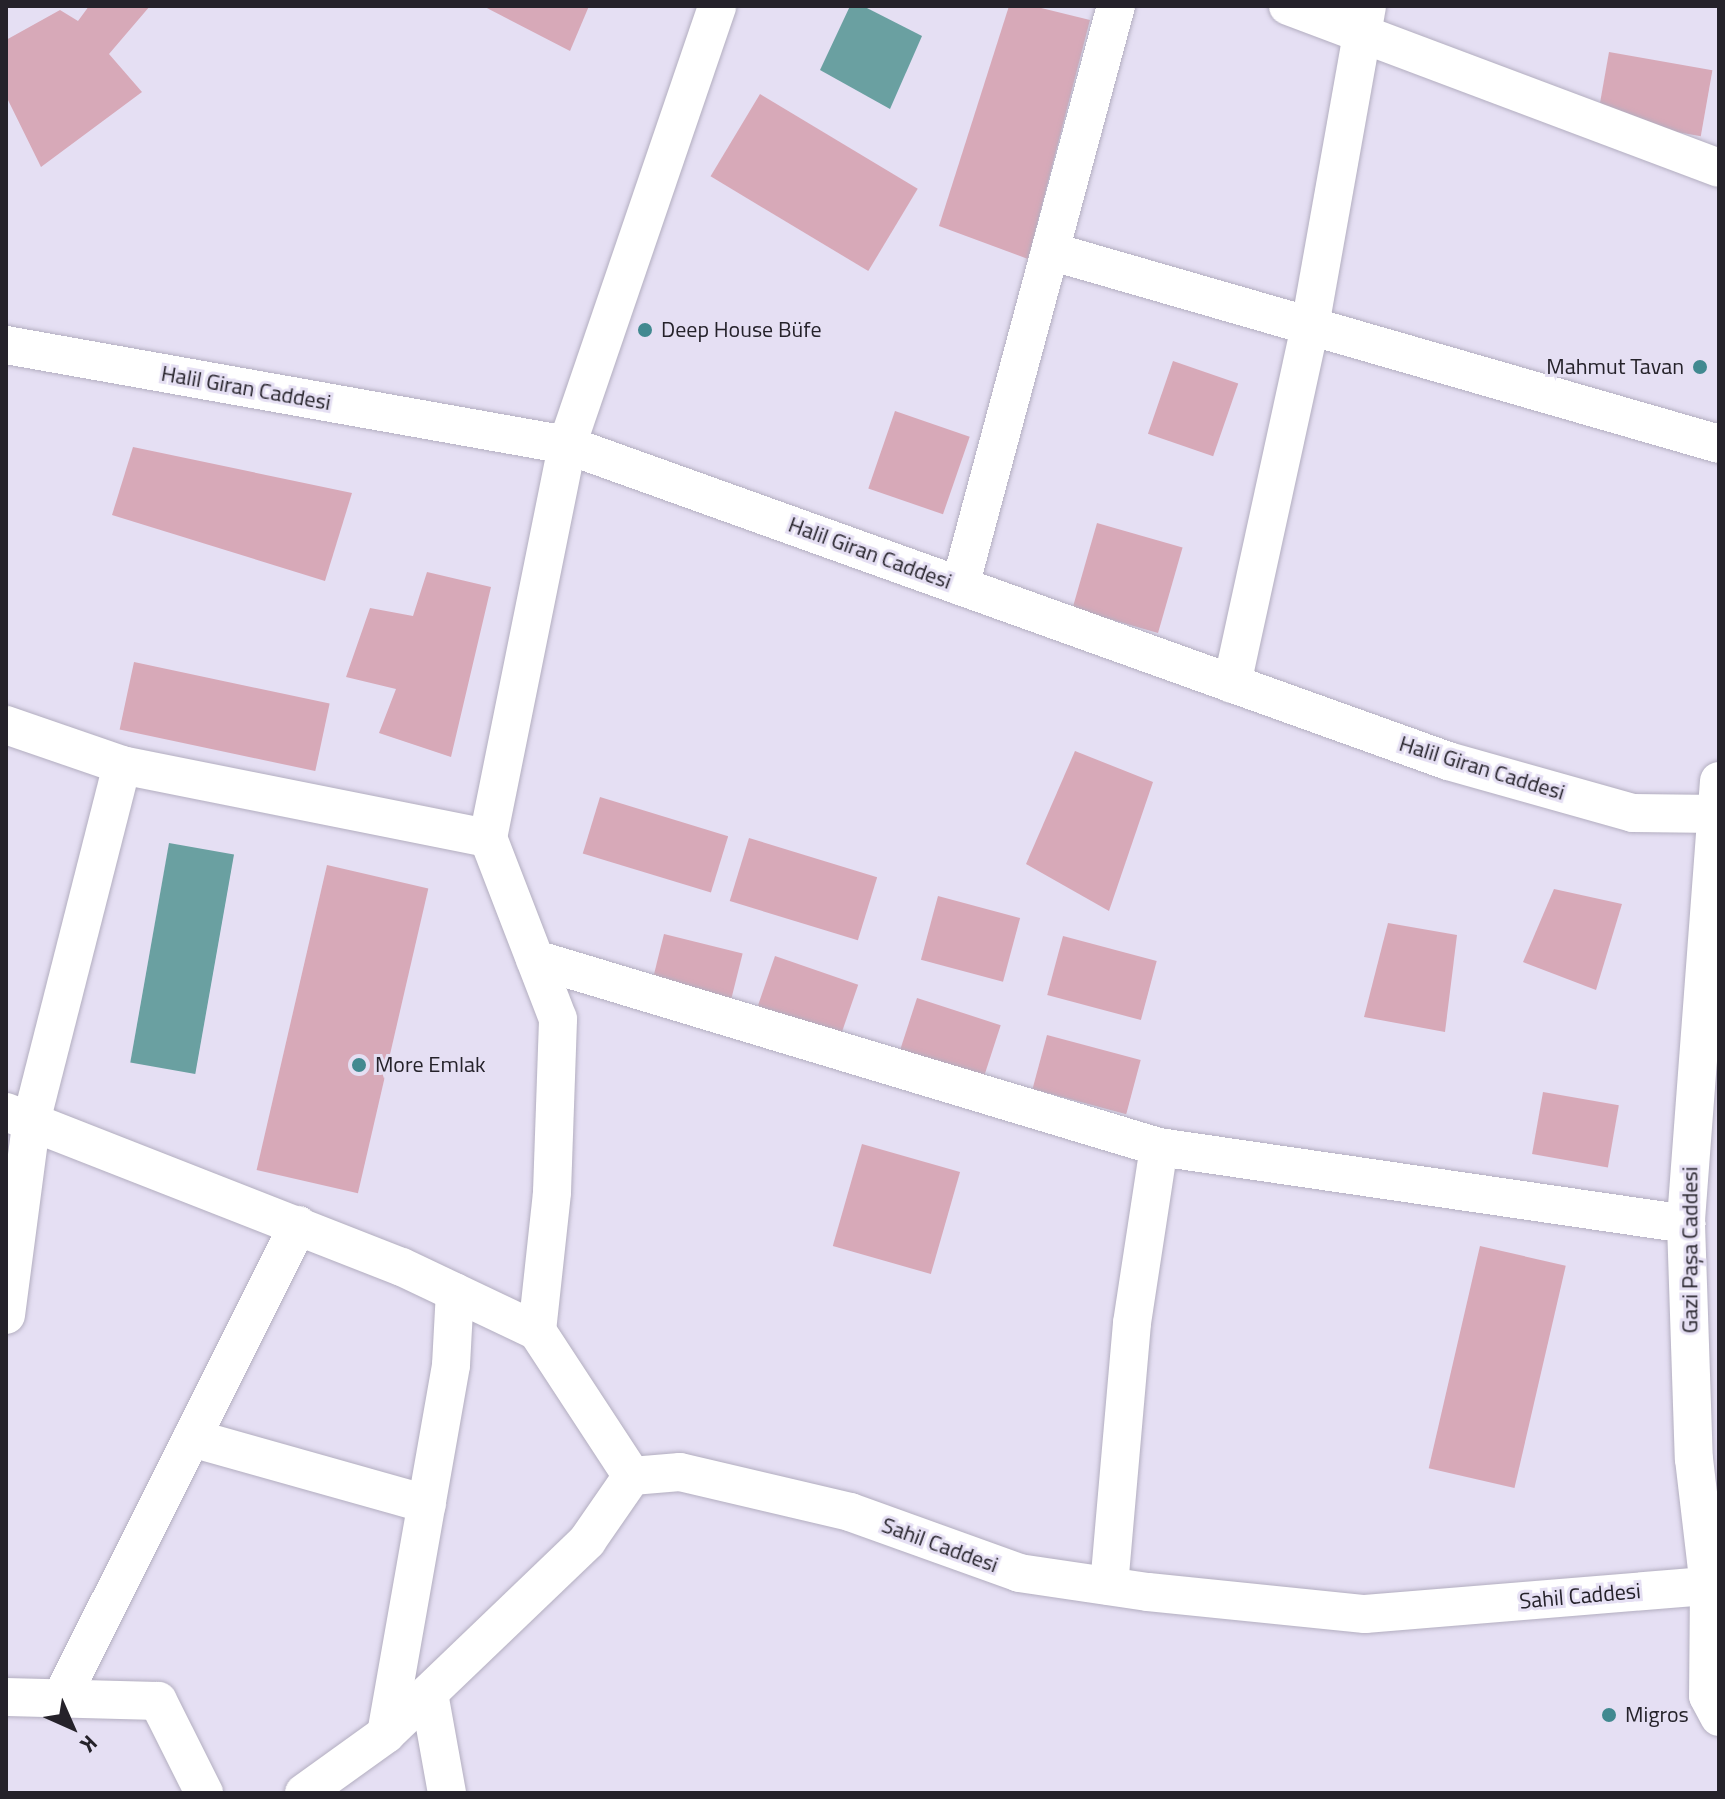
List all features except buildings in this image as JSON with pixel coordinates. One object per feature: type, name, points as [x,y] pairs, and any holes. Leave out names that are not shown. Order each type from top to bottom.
[{"type":"street","points":[[537,1331],[552,1192],[558,1019],[488,838],[567,445],[717,6]]},
{"type":"street","points":[[960,586],[1116,6]]},
{"type":"street","points":[[1288,6],[1365,20],[1719,168]]},
{"type":"street","points":[[1232,684],[1310,326],[1365,20]]},
{"type":"street","points":[[1050,251],[1719,444]]},
{"type":"street","name":"Halil Giran Caddesi","points":[[6,345],[567,445],[1448,761],[1633,813],[1717,803]]},
{"type":"street","points":[[6,725],[122,765],[488,838]]},
{"type":"street","points":[[6,1315],[19,1115],[122,765]]},
{"type":"street","name":"Gazi Paşa Caddesi","points":[[1715,1704],[1709,1586],[1694,1459],[1686,1224],[1717,803]]},
{"type":"street","points":[[535,959],[1159,1147],[1686,1224]]},
{"type":"street","points":[[19,1115],[298,1225],[455,1292],[537,1331],[632,1476],[587,1541],[386,1734],[304,1793]]},
{"type":"street","points":[[1109,1586],[1132,1323],[1159,1147]]},
{"type":"street","points":[[61,1699],[298,1225]]},
{"type":"street","points":[[386,1734],[451,1365],[455,1292]]},
{"type":"street","points":[[192,1438],[427,1504]]},
{"type":"street","name":"Sahil Caddesi","points":[[632,1476],[680,1472],[850,1512],[1019,1573],[1365,1614],[1709,1586]]},
{"type":"street","points":[[429,1693],[447,1793]]},
{"type":"street","points":[[6,1697],[158,1701],[204,1793]]},
{"type":"shaded area","points":[[850,6],[863,6],[922,36],[890,109],[820,70]]},
{"type":"shaded area","points":[[169,843],[234,854],[195,1074],[130,1063]]},
{"type":"place","name":"Deep House Büfe","points":[[645,330]]},
{"type":"place","name":"Mahmut Tavan","points":[[1700,367]]},
{"type":"place","name":"More Emlak","points":[[359,1065]]},
{"type":"place","name":"Migros","points":[[1609,1715]]}]
